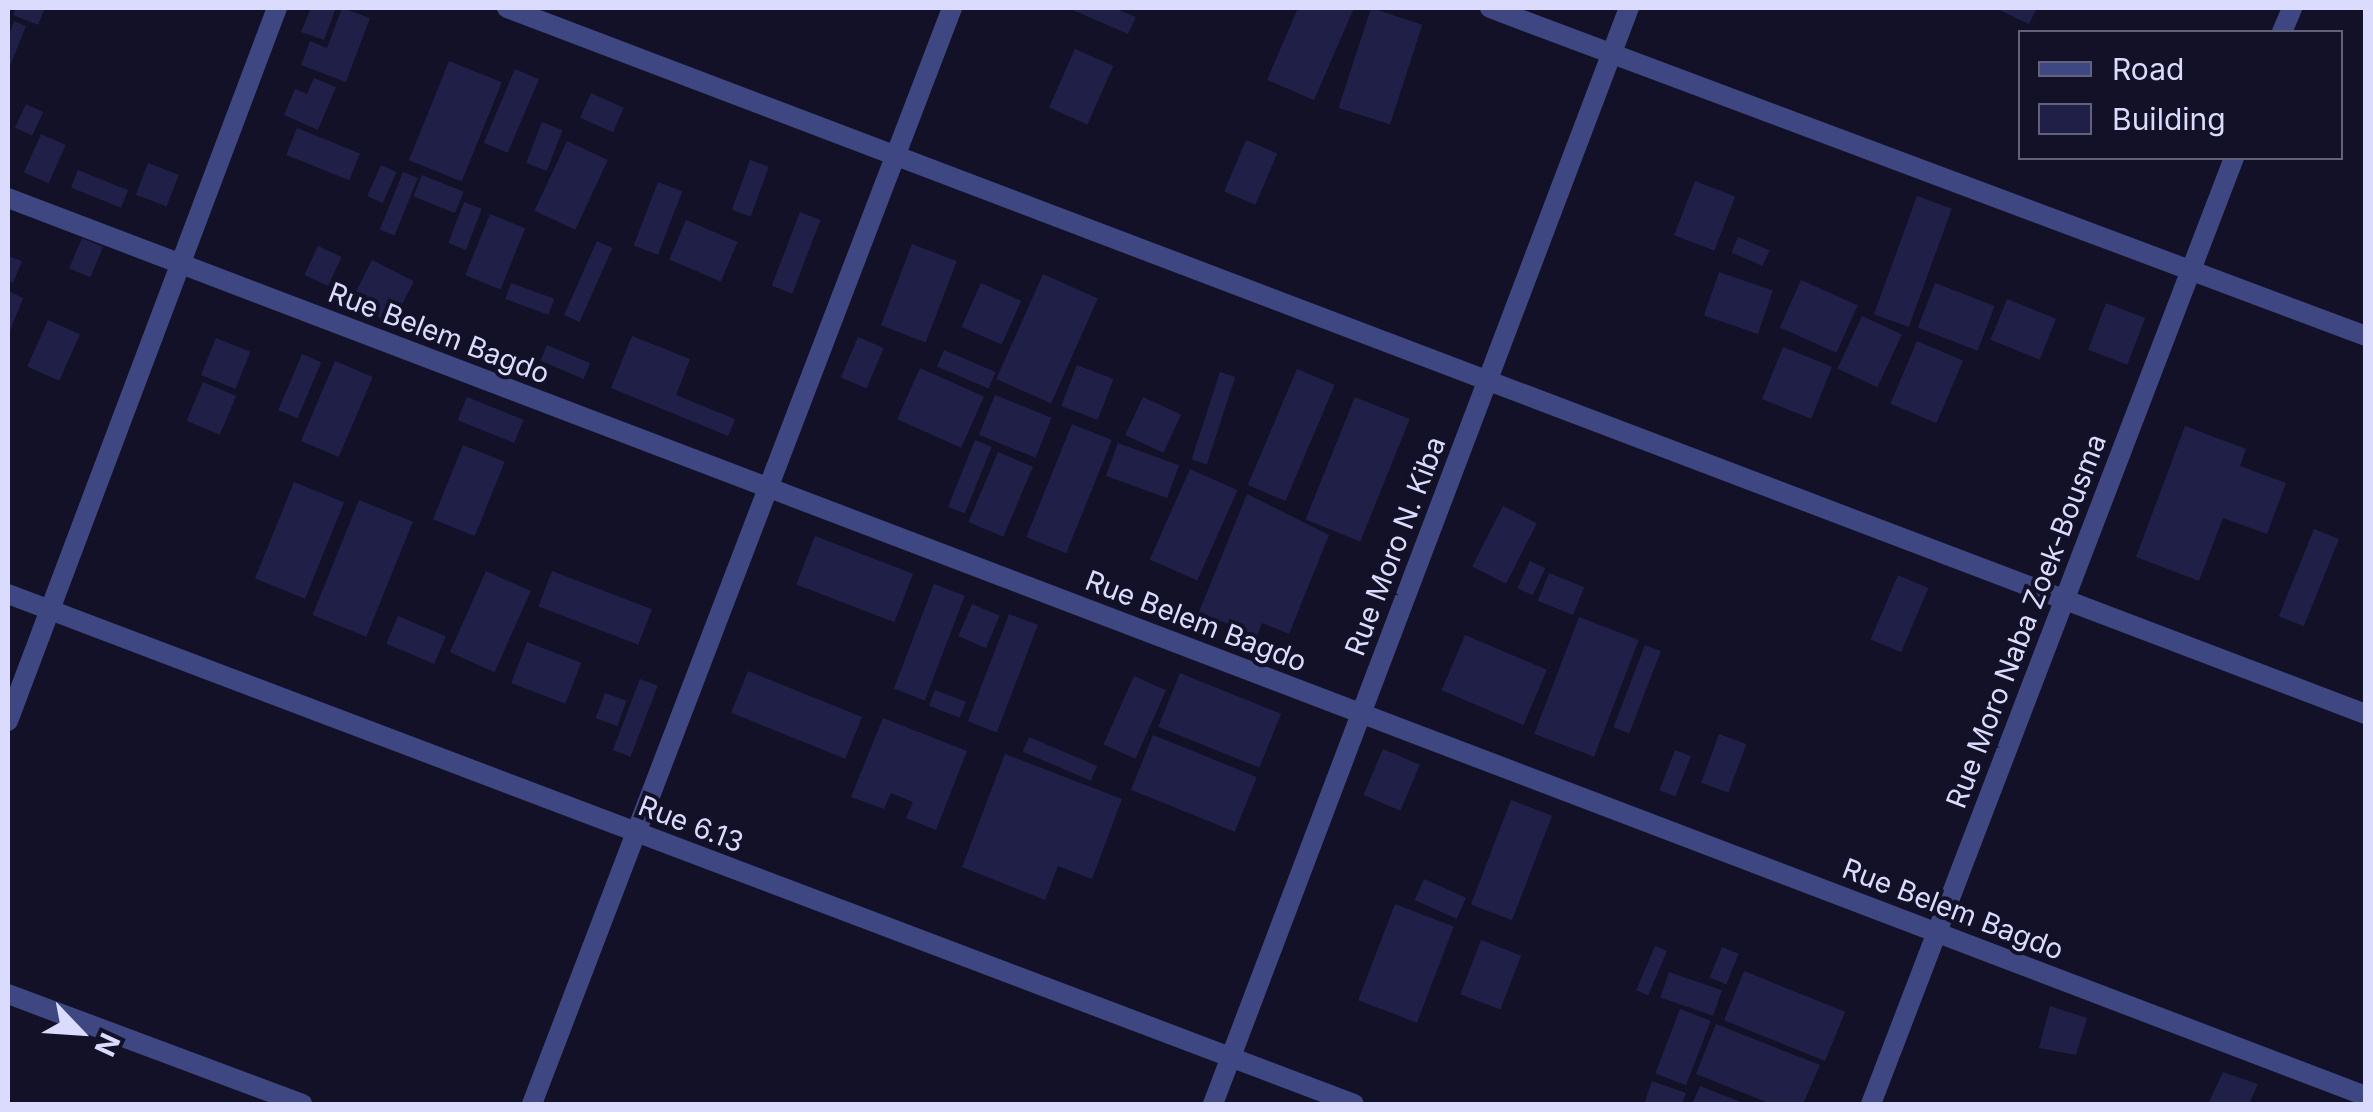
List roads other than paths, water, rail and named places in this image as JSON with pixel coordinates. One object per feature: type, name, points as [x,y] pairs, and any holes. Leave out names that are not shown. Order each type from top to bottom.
[{"type":"street","points":[[8,721],[277,8]]},
{"type":"street","points":[[507,8],[2366,714]]},
{"type":"street","points":[[532,1104],[952,8]]},
{"type":"street","points":[[1490,8],[2366,336]]},
{"type":"street","name":"Rue Moro N. Kiba","points":[[1214,1104],[1628,8]]},
{"type":"street","name":"Rue Moro Naba Zoek-Bousma","points":[[1871,1104],[2233,160]]},
{"type":"street","name":"Rue Belem Bagdo","points":[[8,198],[2366,1096]]},
{"type":"street","name":"Rue 6.13","points":[[8,594],[1354,1104]]},
{"type":"street","points":[[8,994],[302,1104]]}]
